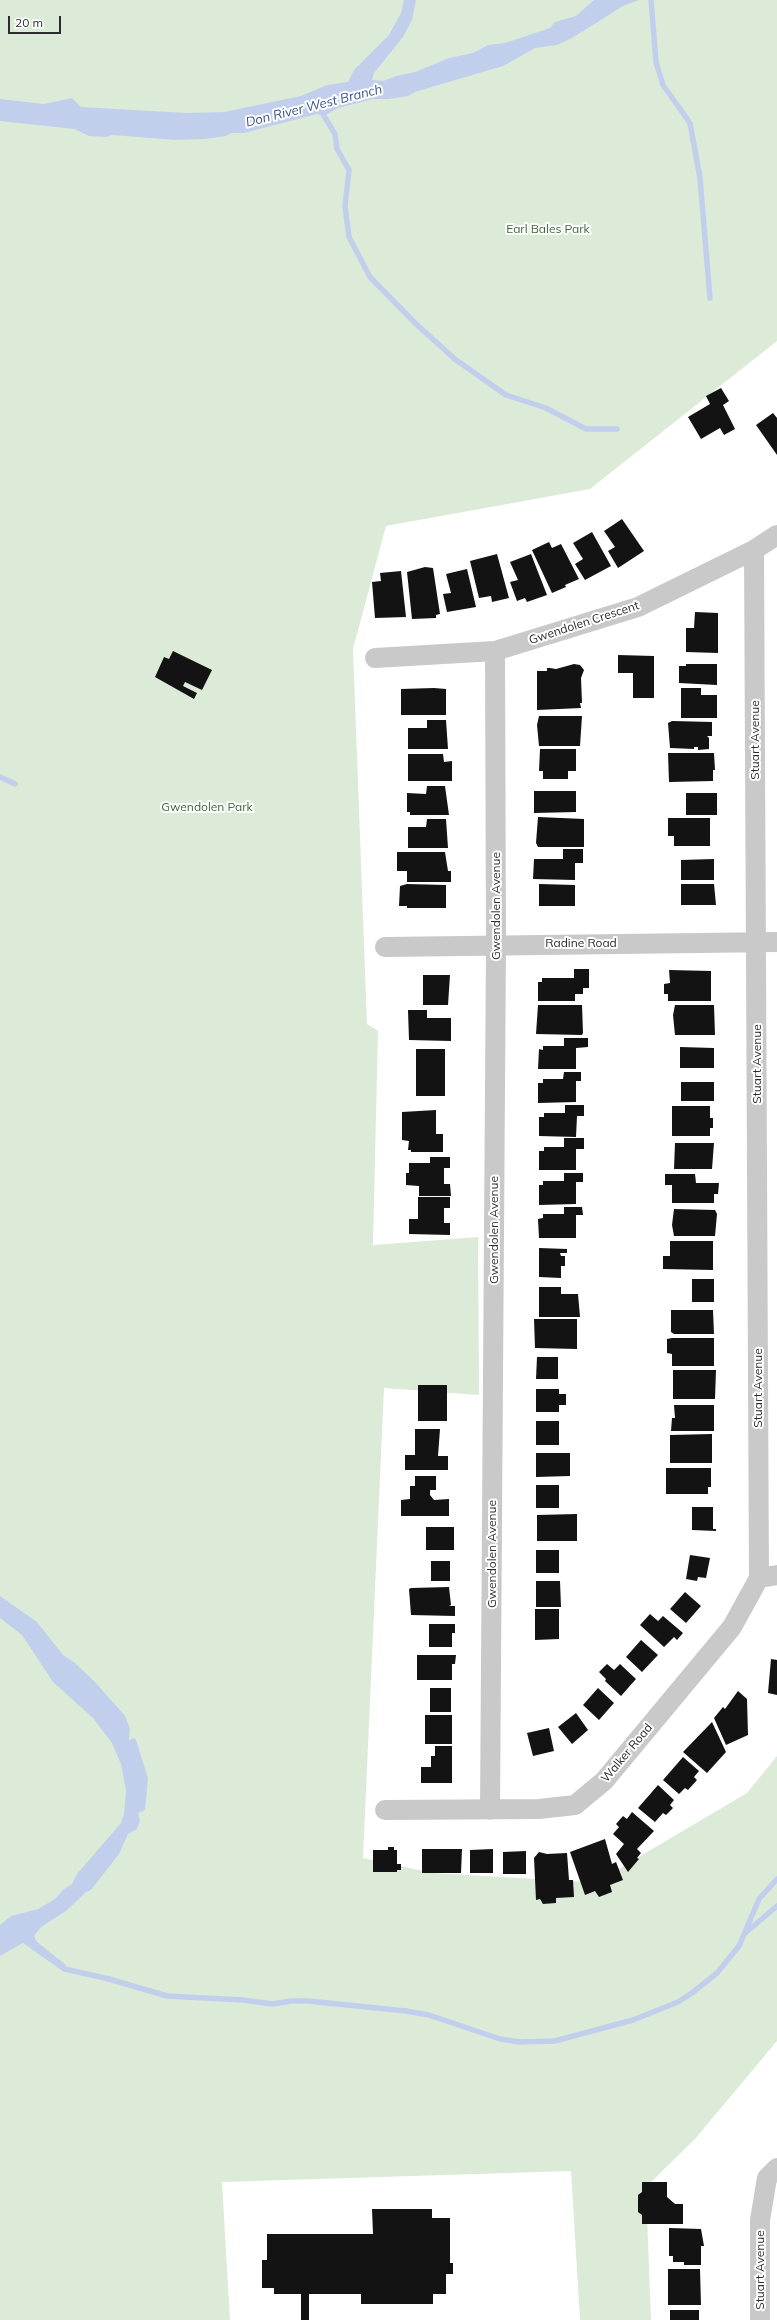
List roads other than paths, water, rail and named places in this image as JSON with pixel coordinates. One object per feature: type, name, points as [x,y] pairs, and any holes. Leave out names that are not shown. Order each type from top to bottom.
[{"type":"street","name":"Gwendolen Crescent","points":[[375,658],[496,651],[638,607],[754,550],[777,535]]},
{"type":"street","name":"Stuart Avenue","points":[[754,550],[757,942],[768,1576]]},
{"type":"street","name":"Gwendolen Avenue","points":[[490,1810],[496,944],[496,651]]},
{"type":"street","name":"Radine Road","points":[[385,947],[496,944],[777,942]]},
{"type":"street","name":"Walker Road","points":[[385,1810],[539,1809],[575,1804],[604,1781],[732,1627],[768,1576]]},
{"type":"street","name":"Stuart Avenue","points":[[760,2320],[760,2220],[767,2178],[777,2168]]},
{"type":"water","name":"Don River West Branch","points":[[404,0],[416,0],[412,20],[403,37],[374,73],[372,80],[383,81],[396,76],[415,72],[449,58],[473,53],[488,45],[505,43],[550,28],[555,22],[576,16],[594,0],[639,0],[623,6],[572,38],[557,45],[535,48],[503,66],[415,92],[408,96],[389,99],[373,99],[338,108],[324,116],[317,114],[244,133],[231,133],[226,136],[205,139],[175,140],[112,135],[106,137],[89,136],[74,129],[0,121],[0,99],[44,104],[72,98],[81,107],[188,113],[224,112],[301,96],[327,85],[348,82],[354,70],[389,35],[401,13]]},
{"type":"water","points":[[0,1596],[37,1622],[63,1655],[75,1663],[95,1682],[125,1716],[130,1729],[129,1740],[134,1738],[136,1740],[148,1778],[145,1810],[138,1813],[140,1821],[137,1829],[128,1834],[119,1854],[91,1890],[86,1892],[66,1911],[41,1927],[34,1936],[37,1942],[66,1965],[64,1972],[23,1943],[0,1956],[0,1925],[11,1916],[38,1909],[55,1899],[64,1889],[72,1884],[77,1874],[121,1823],[124,1814],[126,1791],[121,1764],[112,1743],[93,1718],[53,1682],[22,1635],[0,1618]]},
{"type":"waterway","points":[[651,0],[656,62],[663,85],[690,123],[700,178],[710,298]]},
{"type":"waterway","name":"Don River West Branch","points":[[324,116],[335,134],[337,149],[349,170],[345,206],[349,237],[370,277],[416,324],[456,360],[506,395],[546,408],[586,429],[617,429]]},
{"type":"waterway","points":[[0,777],[15,784]]},
{"type":"waterway","points":[[61,1965],[65,1969],[109,1979],[167,1996],[243,2000],[272,2004],[291,2001],[308,2001],[406,2011],[429,2015],[500,2039],[520,2042],[555,2041],[633,2020],[678,2002],[692,1993],[717,1973],[739,1946],[759,1899],[777,1879]]},
{"type":"waterway","points":[[744,1934],[777,1906]]},
{"type":"park label","name":"Earl Bales Park","points":[[548,229]]},
{"type":"park label","name":"Gwendolen Park","points":[[207,807]]}]
